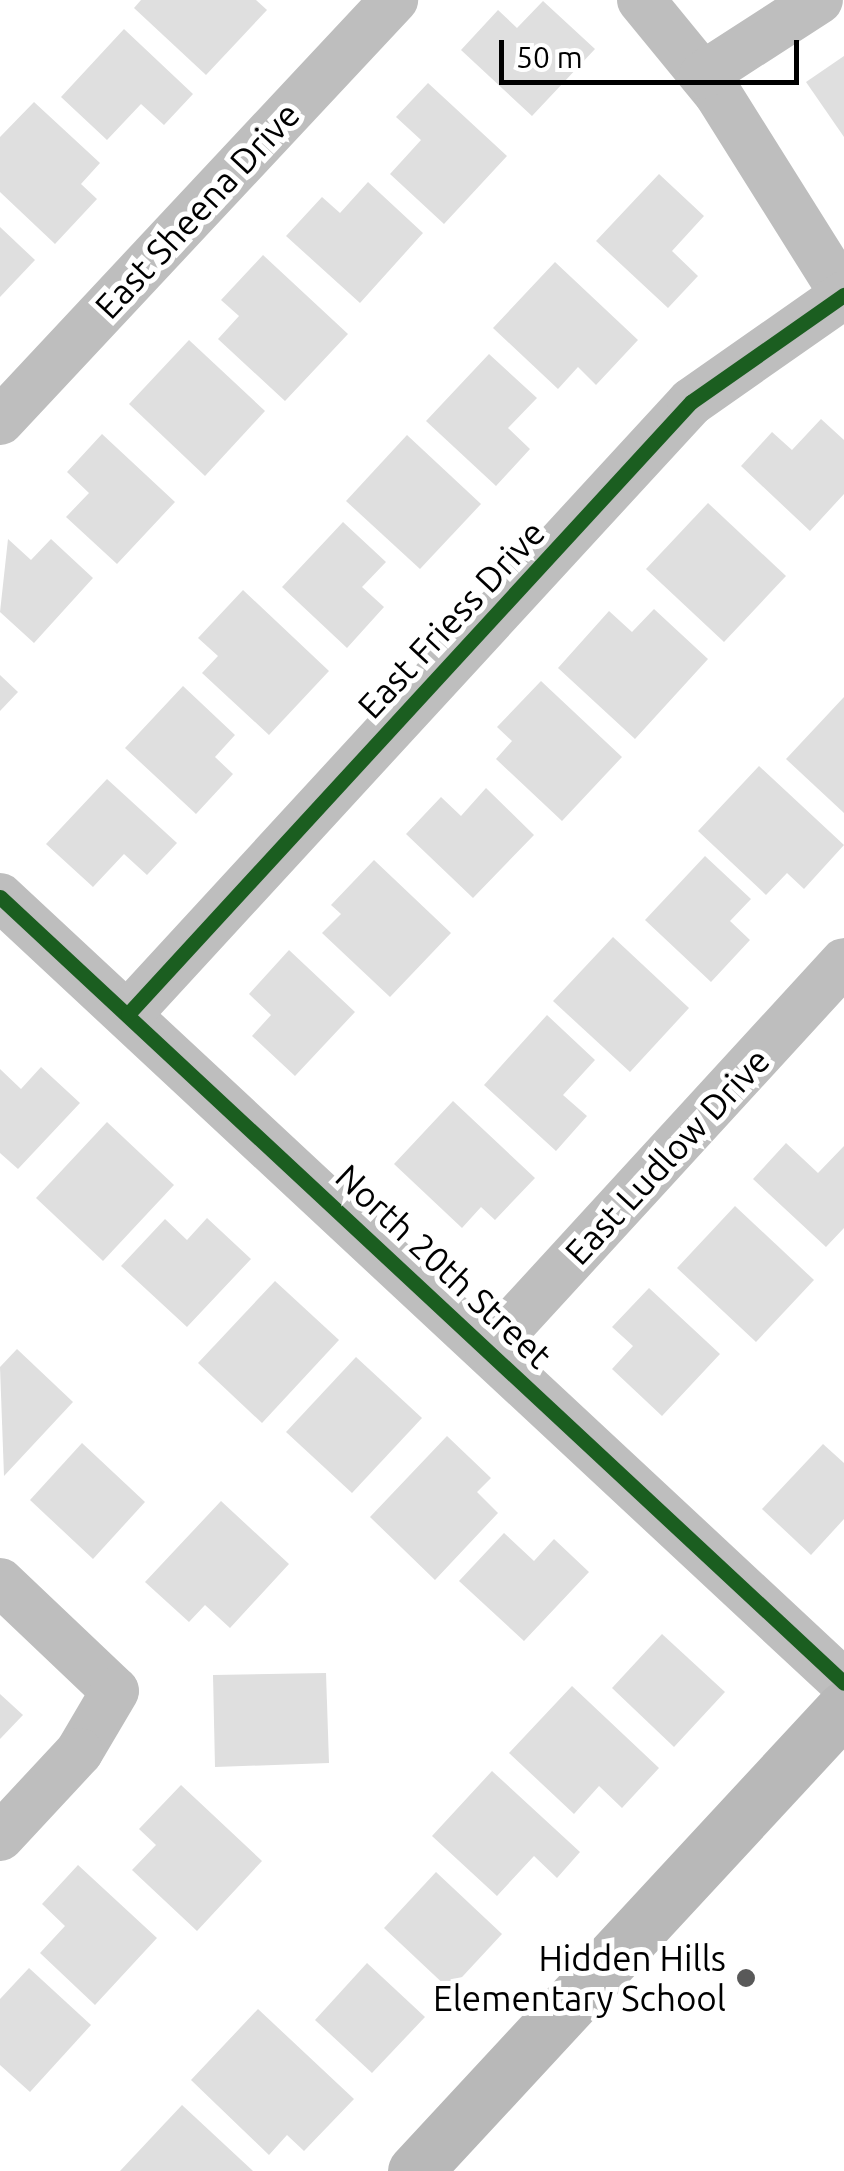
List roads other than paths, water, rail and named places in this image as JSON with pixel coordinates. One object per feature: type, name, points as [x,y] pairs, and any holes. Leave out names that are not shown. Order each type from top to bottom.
[{"type":"street","name":"East Sheena Drive","points":[[0,421],[394,0]]},
{"type":"street","points":[[641,0],[704,76],[844,295]]},
{"type":"street","points":[[704,76],[819,0]]},
{"type":"street","name":"East Friess Drive","points":[[128,1014],[691,402],[844,295]]},
{"type":"street","name":"North 20th Street","points":[[0,897],[490,1349],[844,1683]]},
{"type":"street","name":"East Ludlow Drive","points":[[490,1349],[844,962]]},
{"type":"street","points":[[0,1582],[115,1690],[79,1752],[0,1837]]},
{"type":"street","points":[[415,2171],[844,1708]]},
{"type":"place","name":"Hidden Hills Elementary School","points":[[746,1978]]}]
